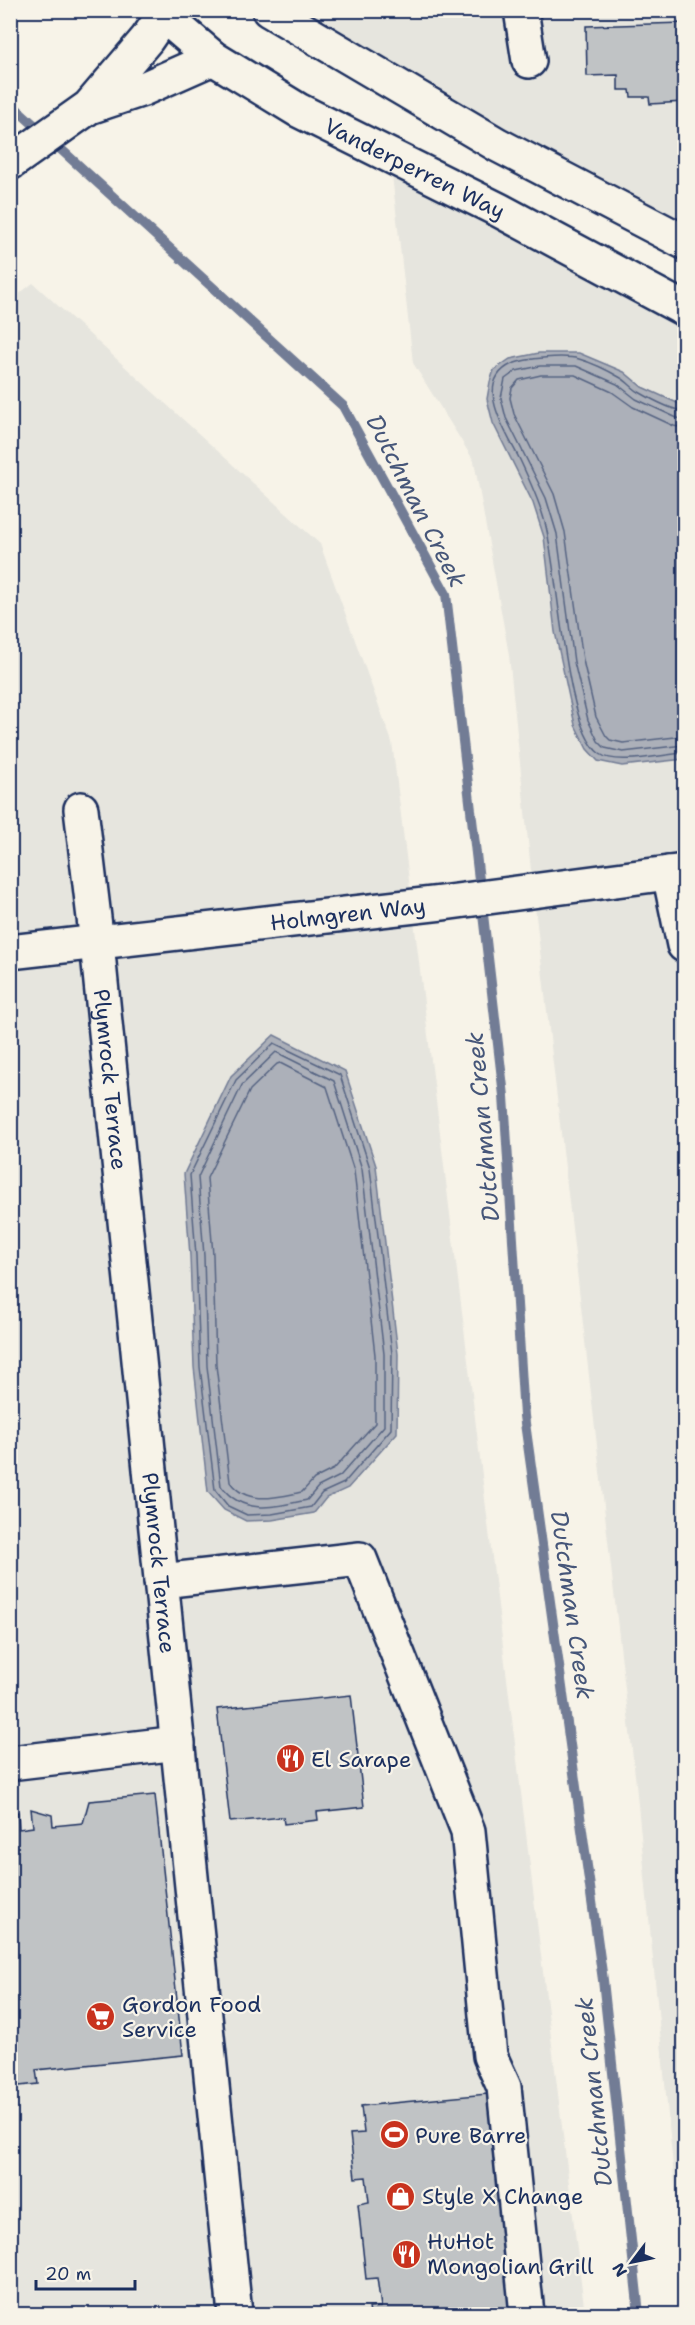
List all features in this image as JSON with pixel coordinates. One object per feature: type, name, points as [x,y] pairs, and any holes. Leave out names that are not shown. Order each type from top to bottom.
[{"type":"main road","points":[[270,10],[498,145],[684,242]]},
{"type":"main road","points":[[521,10],[529,61]]},
{"type":"main road","points":[[10,163],[89,107],[147,39],[162,12]]},
{"type":"main road","name":"Vanderperren Way","points":[[162,12],[213,58],[298,110],[499,210],[684,309]]},
{"type":"main road","points":[[89,107],[142,89],[213,58]]},
{"type":"main road","name":"Plymrock Terrace","points":[[81,809],[97,943],[235,2314]]},
{"type":"main road","points":[[677,872],[684,945]]},
{"type":"main road","name":"Holmgren Way","points":[[10,952],[442,903],[677,872]]},
{"type":"main road","points":[[161,1581],[360,1559],[468,1831],[490,2055],[504,2087],[527,2314]]},
{"type":"main road","points":[[10,1763],[178,1743]]},
{"type":"shaded area","points":[[269,11],[684,11],[684,242]]},
{"type":"shaded area","points":[[390,157],[684,309],[684,2280],[636,1784],[533,890],[509,655],[474,461],[413,363]]},
{"type":"shaded area","points":[[33,283],[320,544],[392,742],[585,2314],[11,2314],[10,301]]},
{"type":"water","points":[[539,353],[579,353],[624,372],[642,387],[684,406],[684,759],[622,766],[598,761],[587,749],[575,725],[555,632],[544,537],[533,503],[493,423],[487,399],[494,370],[510,359]]},
{"type":"water","points":[[274,1035],[345,1071],[376,1166],[398,1354],[397,1433],[348,1488],[326,1498],[314,1513],[272,1520],[246,1521],[224,1510],[208,1492],[194,1367],[184,1174],[231,1076]]},
{"type":"building","points":[[683,23],[684,102],[650,104],[649,97],[631,97],[630,90],[618,90],[618,75],[587,76],[586,26]]},
{"type":"building","points":[[351,1695],[364,1807],[317,1812],[318,1820],[284,1824],[283,1817],[230,1822],[217,1709]]},
{"type":"building","points":[[155,1795],[183,2055],[36,2070],[38,2084],[10,2087],[10,1813],[18,1812],[19,1829],[33,1827],[31,1809],[52,1815],[53,1826],[83,1823],[89,1801]]},
{"type":"building","points":[[487,2094],[511,2314],[370,2314],[369,2308],[381,2307],[377,2278],[366,2279],[358,2204],[369,2202],[366,2177],[355,2178],[350,2134],[364,2133],[361,2106]]},
{"type":"waterway","name":"Dutchman Creek","points":[[10,103],[343,406],[446,594],[504,1096],[524,1416],[603,1980],[639,2314]]},
{"type":"place","name":"El Sarape","points":[[290,1759]]},
{"type":"place","name":"Gordon Food Service","points":[[101,2017]]},
{"type":"place","name":"Pure Barre","points":[[394,2135]]},
{"type":"place","name":"Style X Change","points":[[401,2196]]},
{"type":"place","name":"HuHot Mongolian Grill","points":[[406,2254]]}]
